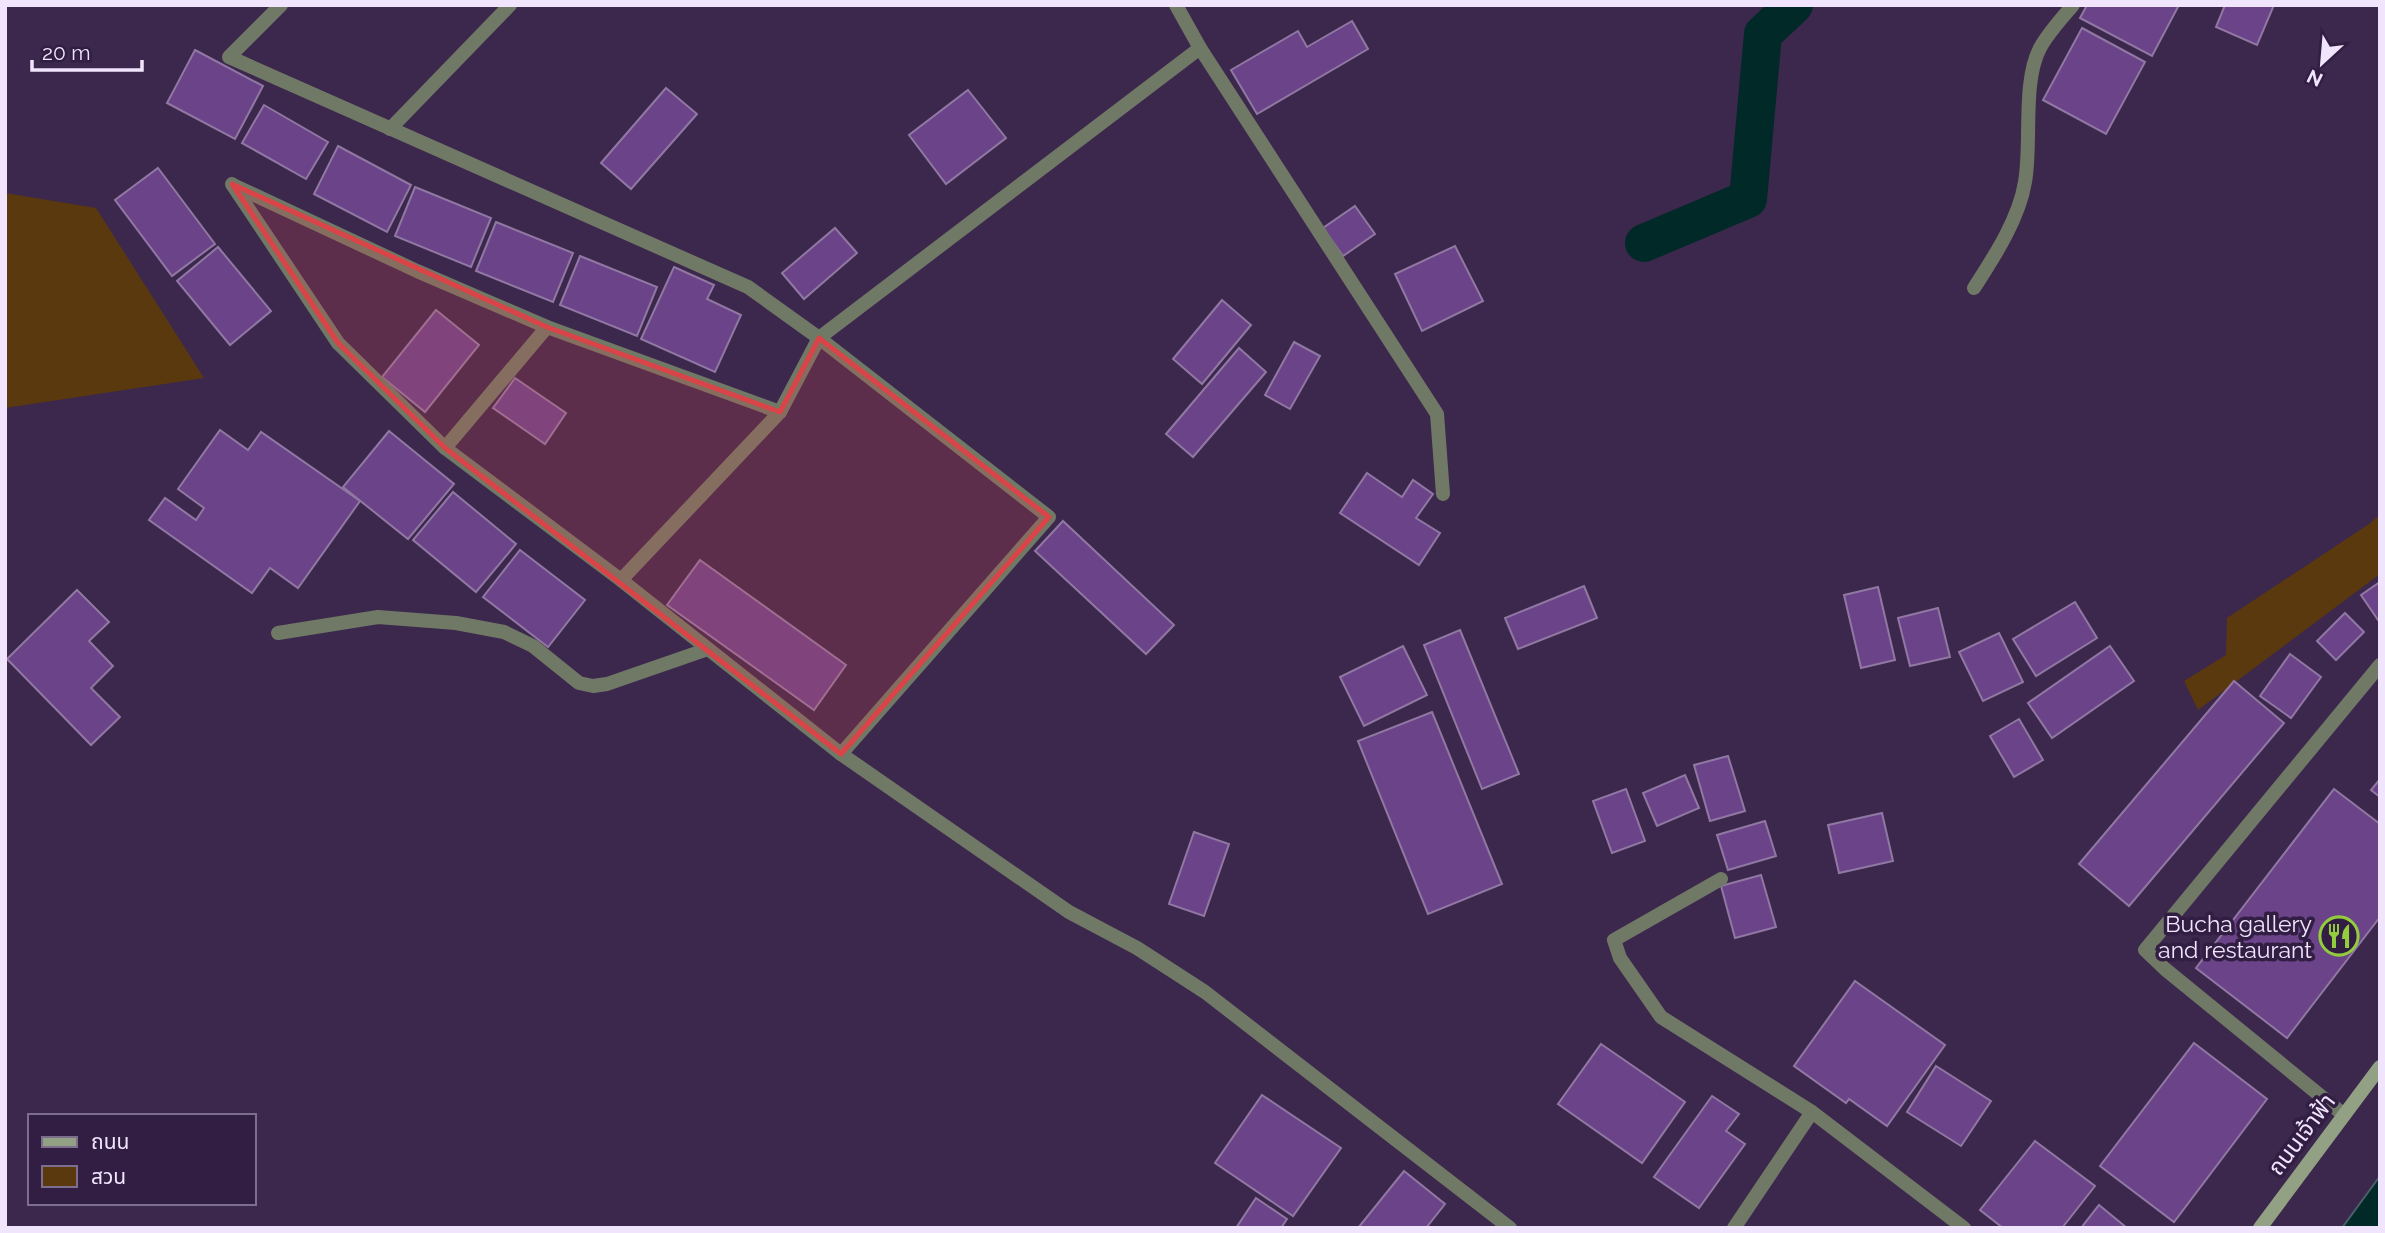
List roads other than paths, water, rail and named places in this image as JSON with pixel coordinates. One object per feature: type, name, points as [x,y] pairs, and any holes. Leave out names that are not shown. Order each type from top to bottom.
[{"type":"main road","name":"ถนนเจ้าฟ้า","points":[[2260,1228],[2380,1067]]},
{"type":"street","points":[[281,5],[229,57],[748,287],[819,338],[1049,517],[841,754]]},
{"type":"street","points":[[390,129],[510,5]]},
{"type":"street","points":[[1176,5],[1200,48],[1437,414],[1443,495]]},
{"type":"street","points":[[1974,288],[2014,217],[2025,183],[2031,79],[2040,49],[2073,5]]},
{"type":"street","points":[[621,580],[780,412],[819,338],[1200,48]]},
{"type":"street","points":[[780,412],[547,327],[417,271],[232,184],[338,343],[444,448],[621,580],[841,754],[1069,912],[1137,948],[1205,992],[1510,1228]]},
{"type":"street","points":[[444,448],[547,327]]},
{"type":"street","points":[[278,633],[378,618],[456,623],[504,632],[533,646],[579,683],[593,686],[607,684],[708,649]]},
{"type":"street","points":[[2344,1115],[2165,969],[2146,950],[2380,665]]},
{"type":"street","points":[[1721,879],[1614,940],[1620,958],[1661,1017],[1812,1112],[1964,1228]]},
{"type":"street","points":[[1734,1228],[1812,1112]]},
{"type":"waterway","points":[[1644,243],[1748,199],[1763,34],[1794,5]]},
{"type":"place","name":"Bucha gallery and restaurant","points":[[2339,936]]}]
